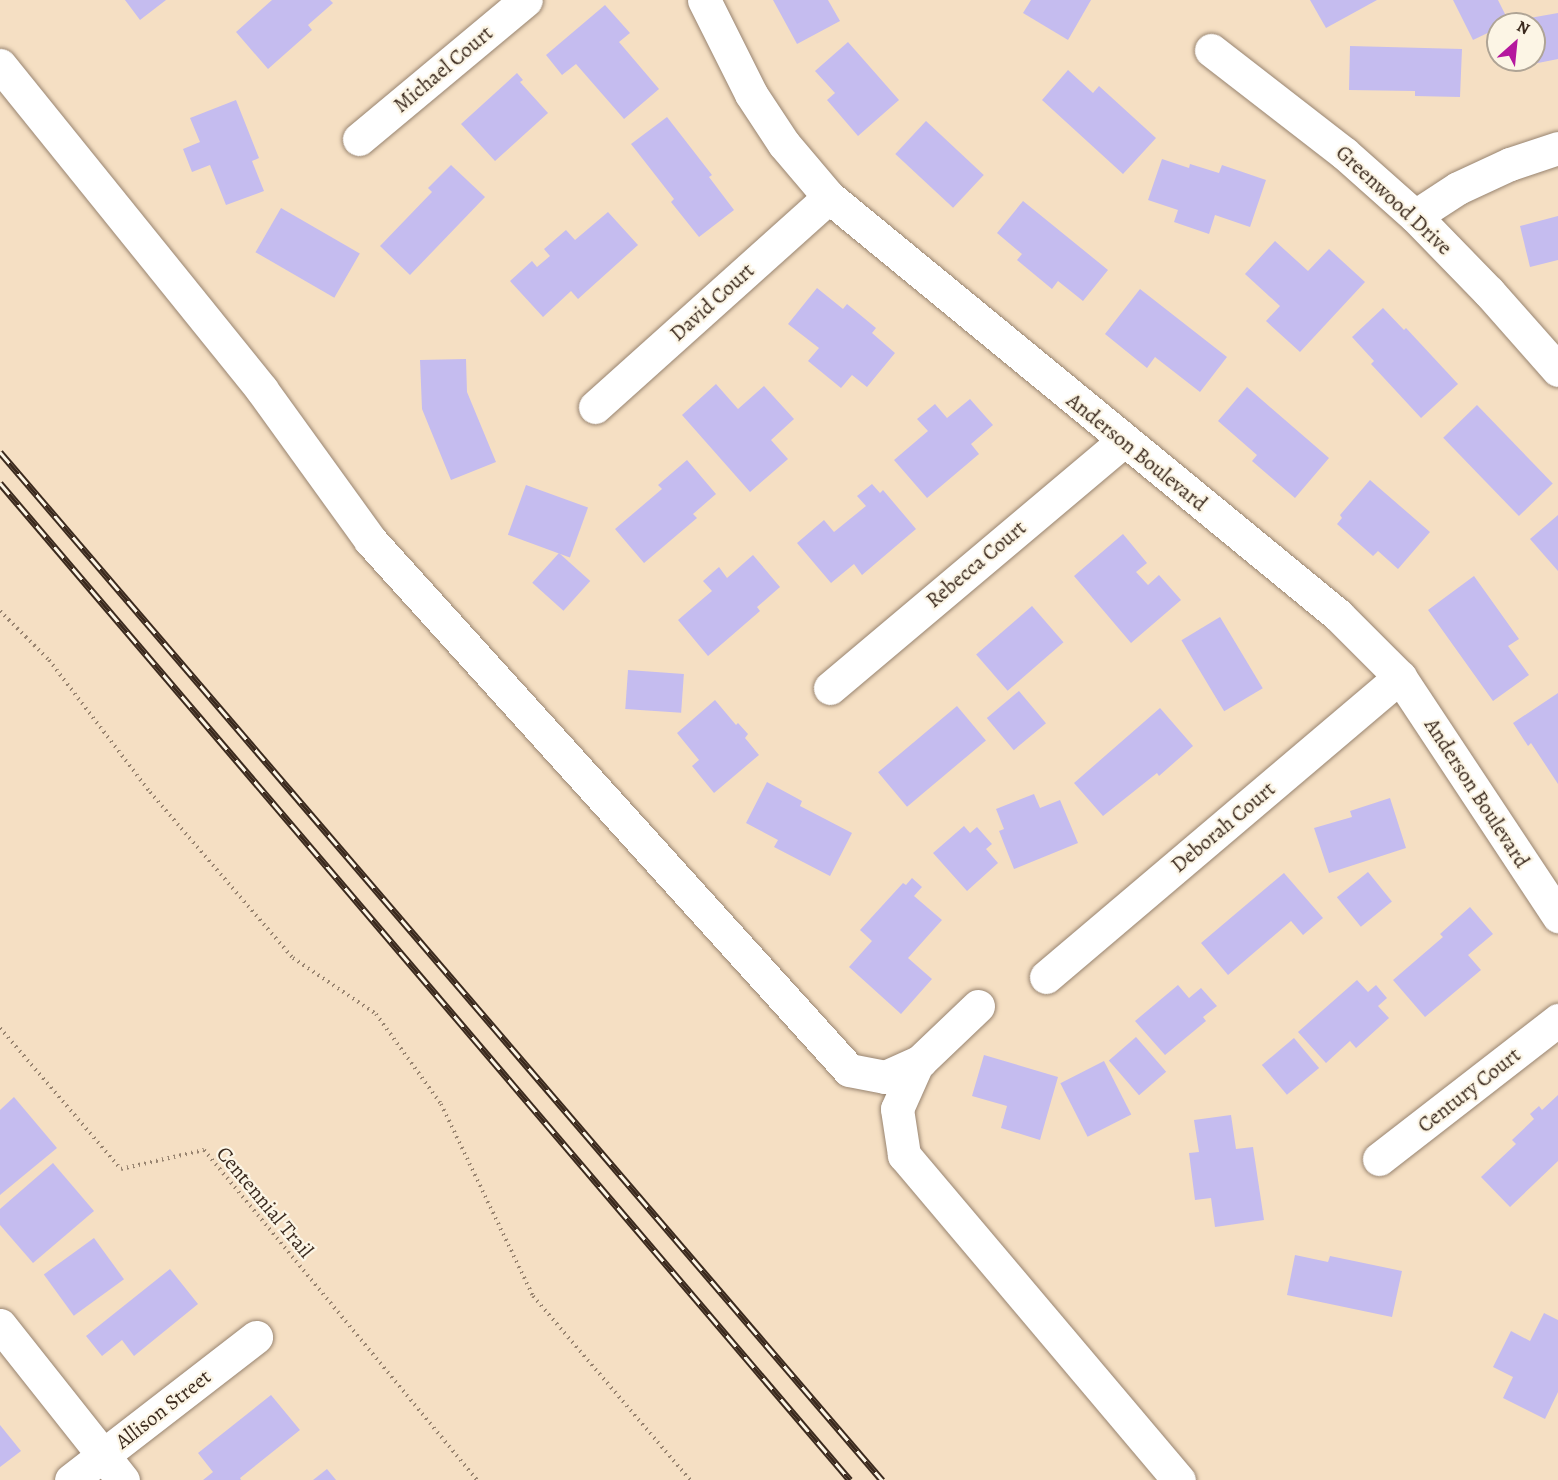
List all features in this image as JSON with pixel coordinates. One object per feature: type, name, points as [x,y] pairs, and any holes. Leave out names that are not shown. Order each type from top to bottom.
[{"type":"street","name":"Michael Court","points":[[359,139],[526,0]]},
{"type":"street","name":"Anderson Boulevard","points":[[704,0],[751,94],[784,144],[829,197],[1123,441],[1338,615],[1400,677],[1558,916]]},
{"type":"street","name":"Greenwood Drive","points":[[1211,50],[1344,153],[1415,216],[1489,292],[1558,370]]},
{"type":"street","points":[[0,65],[262,390],[370,540],[849,1070],[885,1077],[921,1061]]},
{"type":"street","points":[[1415,216],[1458,188],[1510,164],[1558,148]]},
{"type":"street","name":"David Court","points":[[595,406],[829,197]]},
{"type":"street","name":"Rebecca Court","points":[[830,688],[1123,441]]},
{"type":"street","name":"Deborah Court","points":[[1046,977],[1400,677]]},
{"type":"street","points":[[978,1006],[921,1061],[897,1109],[904,1155],[1179,1480]]},
{"type":"street","name":"Century Court","points":[[1379,1159],[1558,1020]]},
{"type":"street","points":[[0,1324],[113,1468]]},
{"type":"street","name":"Allison Street","points":[[71,1480],[113,1468],[256,1337]]},
{"type":"path","points":[[0,611],[49,660],[150,792],[293,958],[376,1014],[441,1104],[533,1296],[690,1480]]},
{"type":"path","name":"Centennial Trail","points":[[0,1028],[121,1169],[204,1150],[477,1480]]},
{"type":"building","points":[[125,0],[166,0],[140,20]]},
{"type":"building","points":[[272,0],[330,0],[333,3],[308,25],[312,30],[268,69],[236,32]]},
{"type":"building","points":[[773,0],[828,0],[840,21],[797,44]]},
{"type":"building","points":[[1031,0],[1091,0],[1068,40],[1023,13]]},
{"type":"building","points":[[1310,0],[1377,0],[1326,28]]},
{"type":"building","points":[[1453,0],[1498,0],[1504,12],[1486,12],[1486,34],[1473,40]]},
{"type":"building","points":[[605,5],[630,33],[619,42],[659,89],[624,119],[576,64],[562,75],[546,55]]},
{"type":"building","points":[[1558,13],[1558,59],[1546,61],[1546,15]]},
{"type":"building","points":[[848,42],[899,100],[858,136],[827,100],[835,93],[815,71]]},
{"type":"building","points":[[1350,46],[1462,49],[1460,97],[1415,96],[1415,91],[1349,90]]},
{"type":"building","points":[[1068,70],[1093,93],[1099,86],[1156,138],[1123,174],[1042,100]]},
{"type":"building","points":[[517,73],[523,80],[520,82],[548,113],[495,161],[461,124]]},
{"type":"building","points":[[236,100],[259,158],[252,161],[264,191],[226,205],[210,165],[192,172],[183,149],[200,142],[190,118]]},
{"type":"building","points":[[667,117],[712,175],[709,177],[734,210],[699,237],[671,202],[674,199],[631,144]]},
{"type":"building","points":[[926,121],[984,175],[953,208],[895,154]]},
{"type":"building","points":[[1162,159],[1189,168],[1190,164],[1219,173],[1222,165],[1266,180],[1250,227],[1215,215],[1209,234],[1174,222],[1178,210],[1148,200]]},
{"type":"building","points":[[451,165],[485,197],[410,275],[380,246],[432,192],[428,188]]},
{"type":"building","points":[[1023,201],[1108,270],[1083,301],[1058,281],[1052,289],[1017,260],[1022,254],[997,233]]},
{"type":"building","points":[[281,208],[360,254],[334,298],[256,252]]},
{"type":"building","points":[[608,212],[638,245],[578,299],[571,291],[543,317],[510,281],[532,261],[537,267],[550,256],[544,249],[566,230],[575,240]]},
{"type":"building","points":[[1558,216],[1558,260],[1530,267],[1520,226]]},
{"type":"building","points":[[1275,241],[1308,271],[1329,249],[1365,282],[1300,352],[1266,321],[1280,306],[1245,274]]},
{"type":"building","points":[[817,288],[843,309],[847,304],[876,328],[872,333],[895,353],[867,387],[852,375],[841,388],[808,361],[819,348],[788,324]]},
{"type":"building","points":[[1140,289],[1227,357],[1200,392],[1155,357],[1147,368],[1105,334]]},
{"type":"building","points":[[1383,308],[1404,330],[1406,328],[1458,384],[1421,418],[1371,364],[1374,361],[1352,337]]},
{"type":"building","points":[[466,359],[467,392],[496,462],[451,480],[422,409],[420,360]]},
{"type":"building","points":[[716,384],[738,409],[764,386],[794,419],[771,440],[788,459],[750,492],[682,415]]},
{"type":"building","points":[[1247,387],[1329,458],[1295,498],[1252,461],[1257,455],[1218,421]]},
{"type":"building","points":[[970,399],[993,425],[971,444],[979,454],[927,498],[894,460],[928,431],[917,419],[935,404],[947,418]]},
{"type":"building","points":[[1477,405],[1553,483],[1519,516],[1443,438]]},
{"type":"building","points":[[687,460],[716,494],[693,514],[697,518],[644,563],[615,529],[662,489],[658,485]]},
{"type":"building","points":[[1370,480],[1430,532],[1398,569],[1378,551],[1373,556],[1337,524],[1342,518],[1340,515]]},
{"type":"building","points":[[872,484],[880,493],[883,490],[916,529],[862,575],[854,564],[831,583],[797,543],[824,520],[834,532],[866,506],[857,496]]},
{"type":"building","points":[[526,485],[588,508],[570,557],[508,535]]},
{"type":"building","points":[[1558,515],[1558,571],[1530,539]]},
{"type":"building","points":[[1123,534],[1147,563],[1136,572],[1148,585],[1159,575],[1181,600],[1131,643],[1074,576]]},
{"type":"building","points":[[559,553],[590,581],[563,611],[532,583]]},
{"type":"building","points":[[753,555],[780,587],[757,607],[760,611],[708,656],[678,620],[712,591],[703,581],[719,567],[727,578]]},
{"type":"building","points":[[1474,576],[1519,639],[1508,646],[1529,675],[1493,701],[1428,610]]},
{"type":"building","points":[[1032,606],[1063,642],[1008,691],[976,655]]},
{"type":"building","points":[[1220,617],[1263,688],[1224,711],[1181,640]]},
{"type":"building","points":[[628,670],[684,674],[681,713],[625,709]]},
{"type":"building","points":[[1019,691],[1046,723],[1014,750],[987,718]]},
{"type":"building","points":[[1558,693],[1558,784],[1531,743],[1528,746],[1513,723]]},
{"type":"building","points":[[715,700],[736,725],[738,723],[748,734],[745,738],[759,755],[714,793],[692,766],[699,760],[677,733]]},
{"type":"building","points":[[957,706],[986,740],[907,807],[878,772]]},
{"type":"building","points":[[1160,708],[1193,746],[1159,776],[1157,773],[1103,816],[1074,783]]},
{"type":"building","points":[[767,782],[802,801],[800,806],[852,833],[830,876],[774,847],[778,840],[746,823]]},
{"type":"building","points":[[1034,794],[1040,808],[1060,800],[1078,843],[1014,869],[999,831],[1004,829],[996,809]]},
{"type":"building","points":[[1390,798],[1406,848],[1329,873],[1314,828],[1352,817],[1350,811]]},
{"type":"building","points":[[964,826],[970,833],[977,827],[992,844],[986,849],[998,863],[967,891],[933,853]]},
{"type":"building","points":[[1368,872],[1392,902],[1361,927],[1337,897]]},
{"type":"building","points":[[1284,873],[1323,918],[1303,935],[1291,921],[1228,975],[1201,943]]},
{"type":"building","points":[[912,878],[922,887],[914,896],[942,920],[908,958],[932,979],[901,1014],[849,967],[872,941],[860,930],[903,883],[906,885]]},
{"type":"building","points":[[1470,907],[1493,934],[1468,955],[1481,970],[1425,1017],[1393,980],[1443,937],[1440,934]]},
{"type":"building","points":[[1357,980],[1368,992],[1376,985],[1387,998],[1378,1006],[1389,1018],[1356,1048],[1350,1041],[1326,1063],[1298,1032]]},
{"type":"building","points":[[1178,985],[1189,998],[1201,988],[1217,1006],[1203,1017],[1206,1021],[1165,1055],[1135,1021]]},
{"type":"building","points":[[1136,1037],[1166,1072],[1139,1095],[1109,1061]]},
{"type":"building","points":[[1294,1038],[1319,1068],[1287,1095],[1262,1065]]},
{"type":"building","points":[[984,1055],[1058,1077],[1040,1140],[1001,1128],[1007,1106],[972,1096]]},
{"type":"building","points":[[1104,1061],[1131,1114],[1088,1137],[1060,1083]]},
{"type":"building","points":[[1558,1095],[1558,1161],[1510,1207],[1481,1177],[1516,1144],[1512,1140],[1534,1119],[1530,1114],[1539,1106],[1542,1110]]},
{"type":"building","points":[[14,1097],[57,1148],[0,1195],[0,1110]]},
{"type":"building","points":[[1231,1115],[1236,1149],[1253,1147],[1264,1220],[1215,1227],[1211,1198],[1195,1200],[1189,1153],[1199,1152],[1194,1120]]},
{"type":"building","points":[[53,1163],[94,1211],[33,1263],[0,1225],[0,1209]]},
{"type":"building","points":[[94,1238],[124,1279],[74,1316],[44,1274]]},
{"type":"building","points":[[1295,1255],[1328,1262],[1330,1256],[1402,1271],[1392,1317],[1287,1295]]},
{"type":"building","points":[[170,1269],[198,1304],[134,1356],[122,1340],[102,1356],[86,1336]]},
{"type":"building","points":[[1544,1313],[1558,1320],[1558,1392],[1545,1419],[1503,1398],[1513,1377],[1493,1367],[1511,1331],[1530,1341]]},
{"type":"building","points":[[271,1395],[300,1430],[240,1478],[241,1480],[203,1480],[213,1472],[198,1453]]},
{"type":"building","points":[[0,1425],[21,1451],[0,1467]]},
{"type":"building","points":[[327,1469],[336,1480],[313,1480]]},
{"type":"railway","points":[[0,452],[882,1480]]},
{"type":"railway","points":[[0,483],[850,1480]]}]
